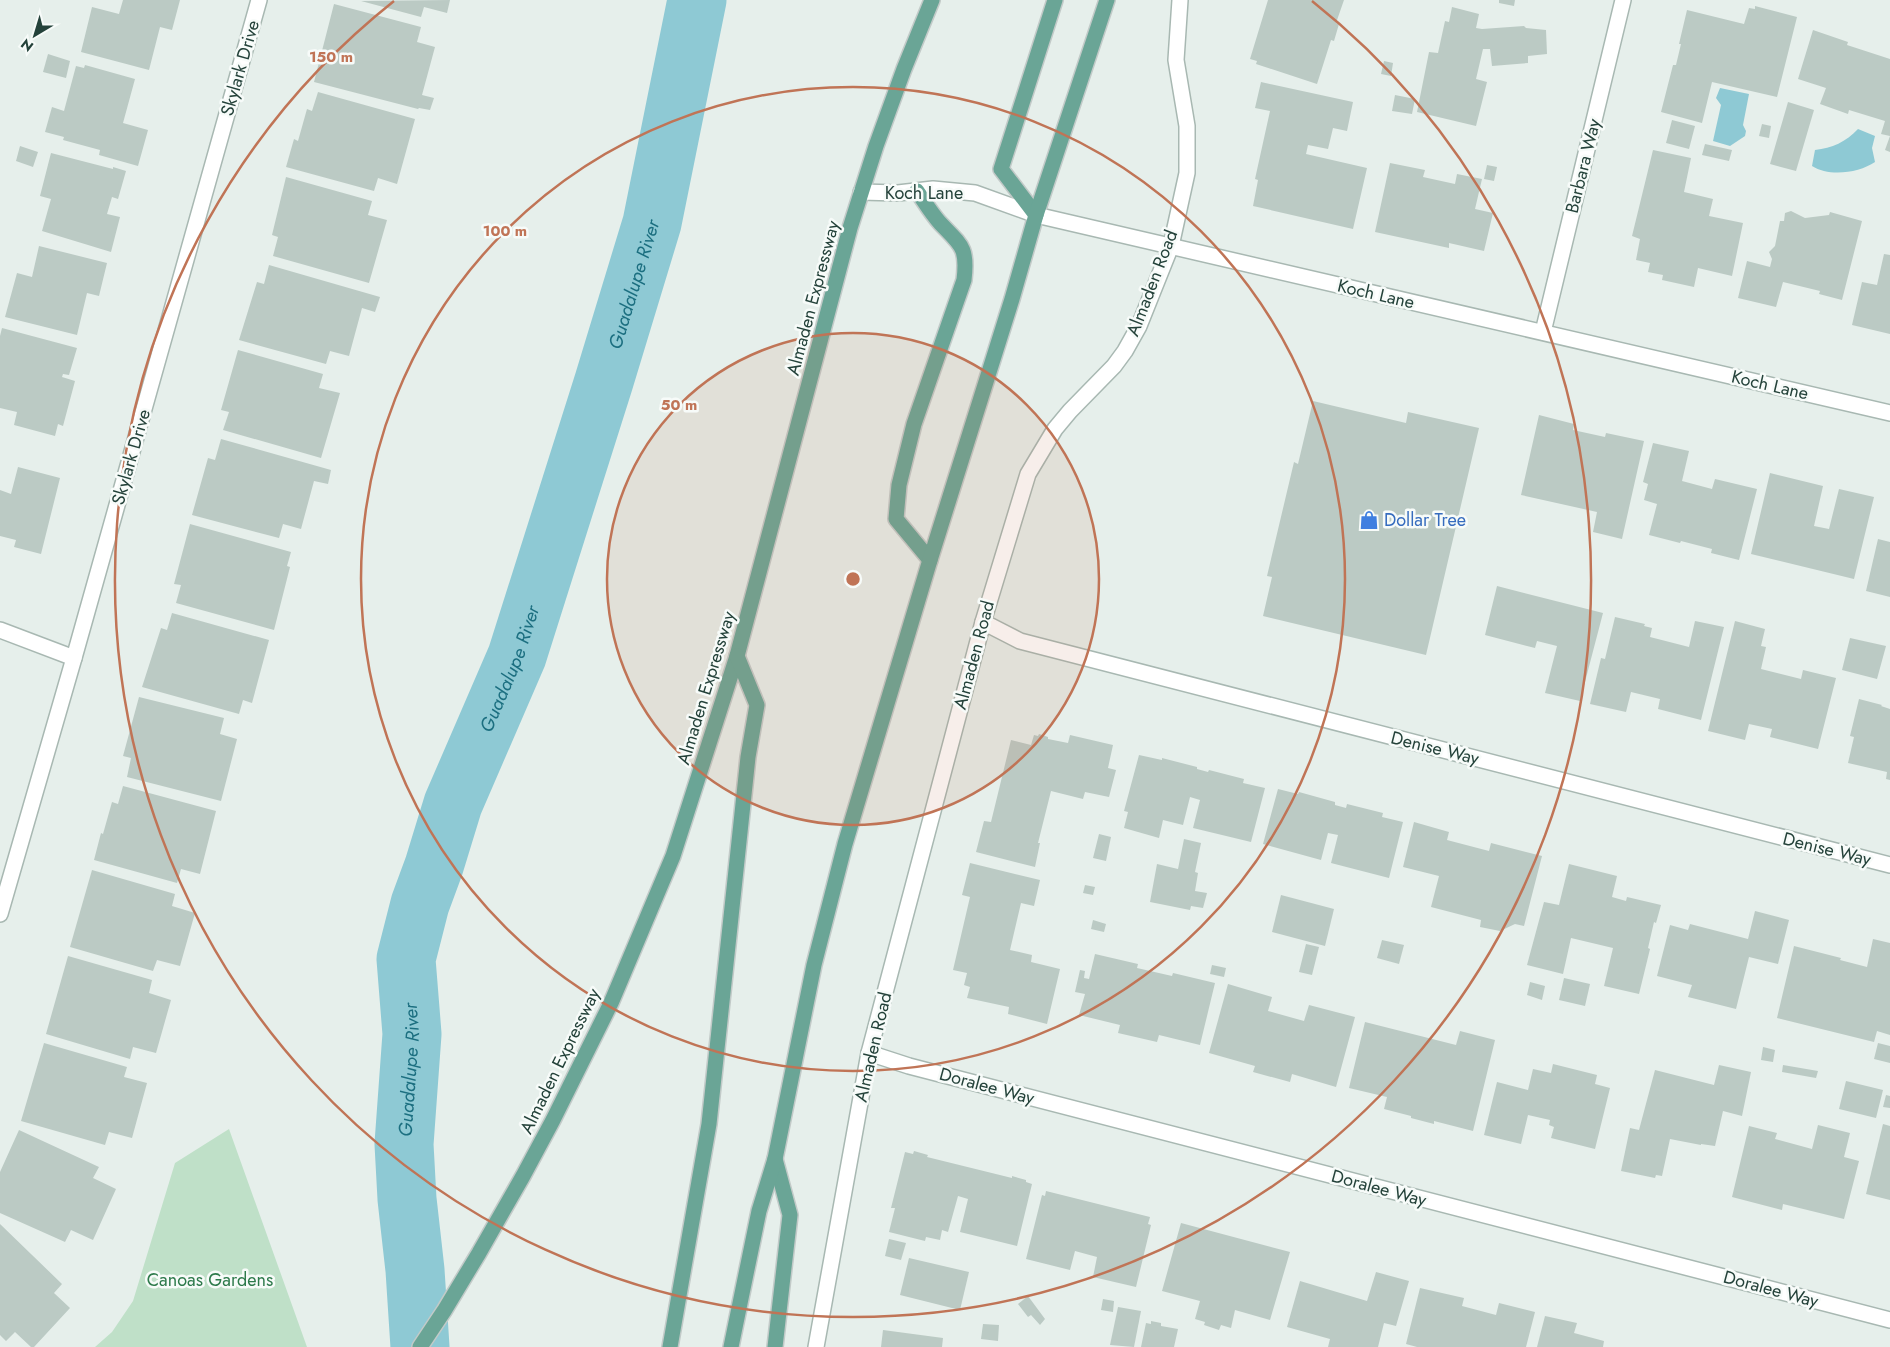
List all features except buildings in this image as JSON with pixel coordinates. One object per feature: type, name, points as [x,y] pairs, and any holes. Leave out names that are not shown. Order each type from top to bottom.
[{"type":"main road","name":"Almaden Expressway","points":[[420,1347],[444,1311],[523,1176],[578,1070],[611,1003],[673,856],[737,656],[850,228],[904,69],[932,0]]},
{"type":"main road","points":[[1036,216],[1001,169],[1055,0]]},
{"type":"main road","points":[[732,1347],[759,1211],[775,1159],[814,965],[843,854],[930,560],[1012,299],[1036,216],[1107,0]]},
{"type":"main road","points":[[917,191],[939,222],[961,245],[966,261],[964,280],[914,424],[899,485],[896,519],[930,560]]},
{"type":"main road","points":[[670,1347],[709,1124],[748,758],[757,705],[737,656]]},
{"type":"main road","points":[[775,1159],[790,1216],[775,1347]]},
{"type":"street","name":"Skylark Drive","points":[[0,914],[259,0]]},
{"type":"street","name":"Almaden Road","points":[[816,1347],[869,1053],[983,622],[1028,474],[1055,429],[1114,366],[1125,351],[1139,326],[1171,246],[1187,174],[1186,126],[1176,60],[1180,0]]},
{"type":"street","name":"Barbara Way","points":[[1543,332],[1623,0]]},
{"type":"street","name":"Koch Lane","points":[[861,192],[898,193],[933,189],[974,193],[1036,216],[1890,413]]},
{"type":"street","name":"Denise Way","points":[[983,622],[1020,642],[1890,865]]},
{"type":"street","points":[[0,630],[74,658]]},
{"type":"street","name":"Doralee Way","points":[[869,1053],[909,1066],[1890,1320]]},
{"type":"green space","name":"Canoas Gardens","points":[[229,1129],[307,1347],[95,1347],[112,1332],[133,1301],[175,1163]]},
{"type":"water","points":[[1720,88],[1749,94],[1743,125],[1746,131],[1745,136],[1730,146],[1713,141],[1721,105],[1716,98]]},
{"type":"water","points":[[1858,129],[1875,136],[1872,148],[1875,162],[1861,169],[1844,172],[1827,172],[1812,166],[1815,150],[1838,144]]},
{"type":"waterway","name":"Guadalupe River","points":[[420,1347],[404,1144],[412,1034],[406,959],[420,904],[453,804],[517,656],[652,223],[697,0]]},
{"type":"place","name":"Dollar Tree","points":[[1369,520]]}]
